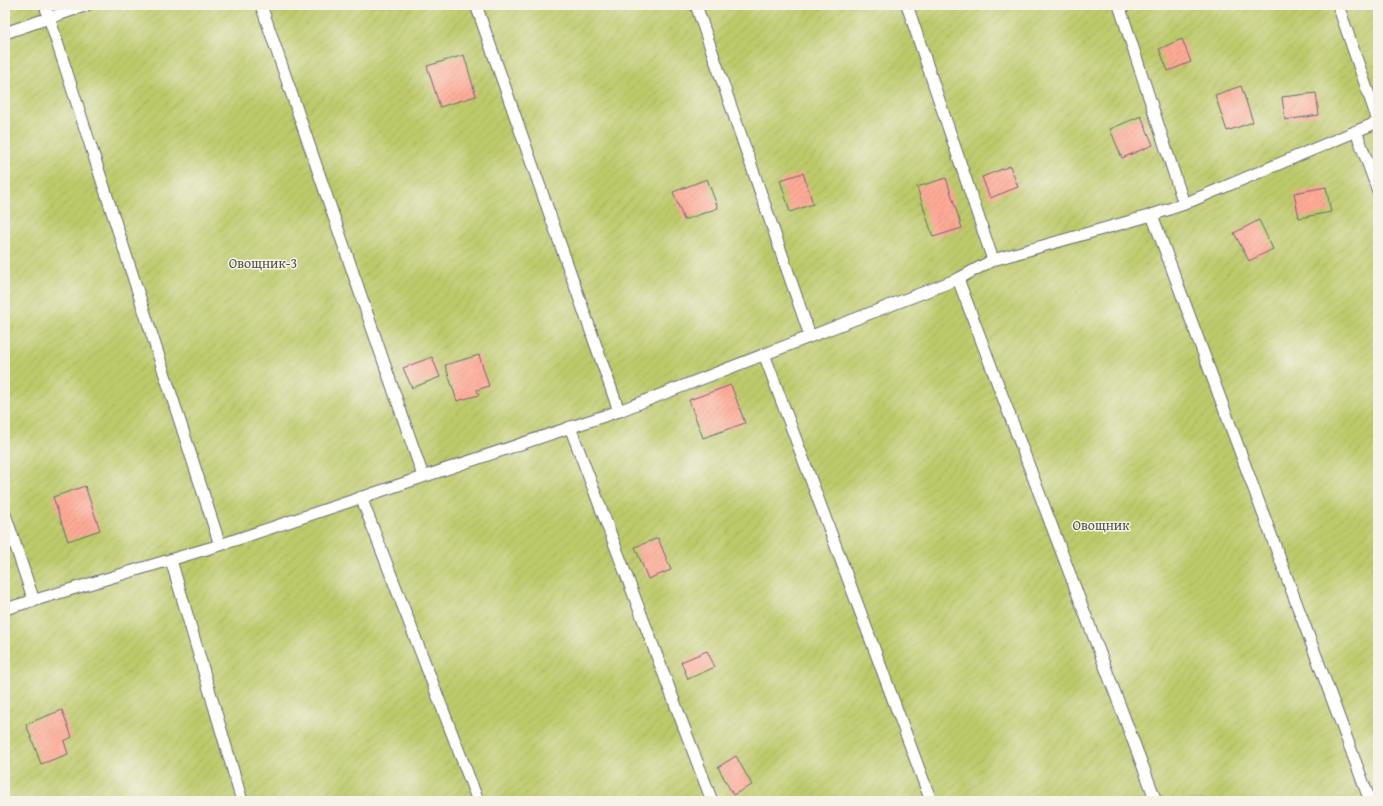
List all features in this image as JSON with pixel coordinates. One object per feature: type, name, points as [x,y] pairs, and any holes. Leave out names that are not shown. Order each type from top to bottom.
[{"type":"lane","points":[[45,5],[220,545]]},
{"type":"lane","points":[[5,33],[87,5]]},
{"type":"lane","points":[[261,5],[423,476]]},
{"type":"lane","points":[[476,5],[619,411]]},
{"type":"lane","points":[[696,5],[810,336]]},
{"type":"lane","points":[[907,5],[993,260]]},
{"type":"lane","points":[[1119,5],[1184,204]]},
{"type":"lane","points":[[5,609],[220,545],[619,411],[958,279],[993,260],[1152,215],[1184,204],[1378,122],[1338,5]]},
{"type":"lane","points":[[1356,131],[1378,191]]},
{"type":"lane","points":[[1152,215],[1370,801]]},
{"type":"lane","points":[[958,279],[1156,801]]},
{"type":"lane","points":[[764,354],[931,801]]},
{"type":"lane","points":[[570,427],[712,801]]},
{"type":"lane","points":[[361,497],[478,801]]},
{"type":"lane","points":[[5,514],[34,600]]},
{"type":"lane","points":[[171,560],[242,801]]},
{"type":"green space","points":[[5,5],[1378,5],[1378,801],[5,801]]},
{"type":"building","points":[[1182,39],[1191,62],[1168,71],[1159,49]]},
{"type":"building","points":[[464,55],[476,96],[440,107],[427,66]]},
{"type":"building","points":[[1241,86],[1253,122],[1227,131],[1215,95]]},
{"type":"building","points":[[1316,93],[1319,115],[1285,120],[1282,97]]},
{"type":"building","points":[[1141,116],[1153,145],[1122,158],[1110,129]]},
{"type":"building","points":[[1010,166],[1018,187],[990,198],[982,177]]},
{"type":"building","points":[[803,173],[813,204],[790,212],[780,180]]},
{"type":"building","points":[[946,178],[962,228],[933,237],[917,187]]},
{"type":"building","points":[[707,179],[718,208],[684,220],[673,192]]},
{"type":"building","points":[[1326,187],[1331,212],[1299,218],[1294,193]]},
{"type":"building","points":[[1259,220],[1273,249],[1249,261],[1234,233]]},
{"type":"building","points":[[479,355],[489,386],[477,390],[479,395],[457,401],[445,365]]},
{"type":"building","points":[[432,357],[440,377],[412,388],[403,368]]},
{"type":"building","points":[[731,385],[745,423],[703,438],[689,400]]},
{"type":"building","points":[[85,486],[100,530],[68,541],[53,497]]},
{"type":"building","points":[[658,538],[671,570],[648,579],[635,547]]},
{"type":"building","points":[[707,651],[715,667],[688,679],[681,662]]},
{"type":"building","points":[[62,710],[72,737],[64,741],[68,754],[41,764],[26,724]]},
{"type":"building","points":[[736,756],[752,785],[733,795],[718,767]]},
{"type":"park label","name":"Овощник-3","points":[[263,263]]},
{"type":"park label","name":"Овощник","points":[[1101,525]]}]
